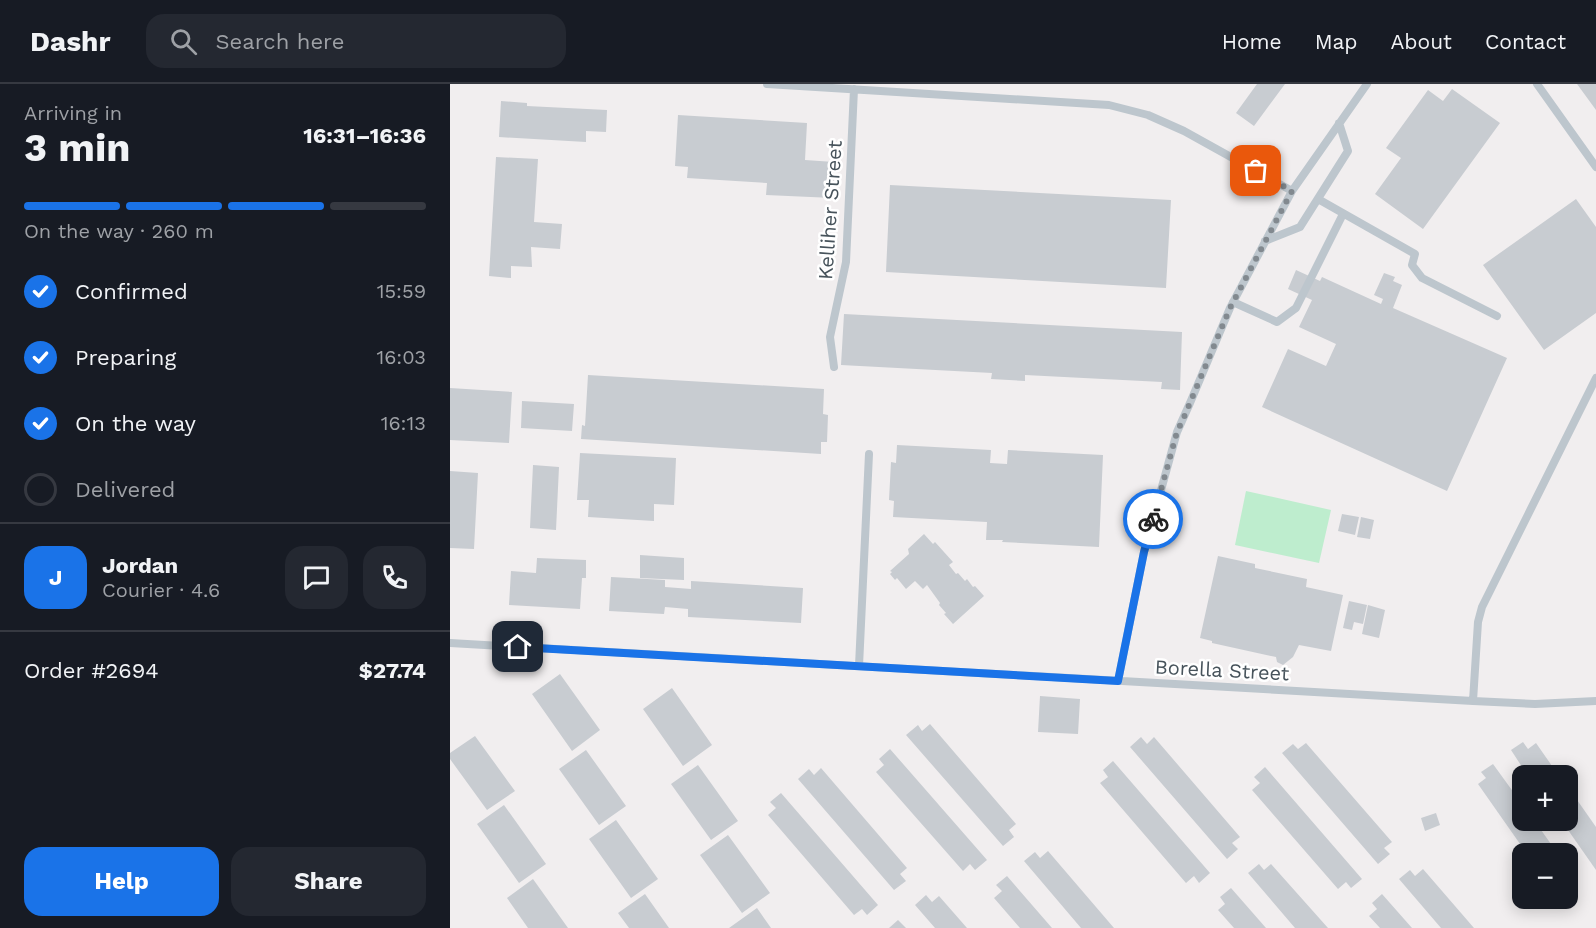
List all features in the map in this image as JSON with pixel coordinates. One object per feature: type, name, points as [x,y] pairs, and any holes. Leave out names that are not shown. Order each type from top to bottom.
[{"type":"lane","points":[[767,84],[1109,105],[1148,115],[1184,131],[1292,191]]},
{"type":"lane","points":[[1118,681],[1144,552],[1177,432],[1233,302],[1292,191],[1367,84]]},
{"type":"lane","points":[[1537,84],[1596,167]]},
{"type":"lane","name":"Kelliher Street","points":[[834,367],[830,337],[846,262],[854,89]]},
{"type":"lane","points":[[1265,241],[1300,227],[1318,199],[1348,151],[1339,123]]},
{"type":"lane","points":[[1318,199],[1415,254],[1412,266],[1422,278],[1497,316]]},
{"type":"lane","points":[[1233,302],[1277,322],[1296,308],[1343,214]]},
{"type":"lane","points":[[1473,701],[1478,622],[1484,600],[1596,378]]},
{"type":"lane","points":[[859,666],[869,454]]},
{"type":"lane","name":"Borella Street","points":[[450,643],[1473,701],[1535,704],[1596,701]]},
{"type":"green space","points":[[1246,491],[1331,510],[1319,563],[1235,545]]},
{"type":"building","points":[[1257,84],[1285,84],[1254,126],[1236,113]]},
{"type":"building","points":[[1577,84],[1596,84],[1596,110]]},
{"type":"building","points":[[1452,89],[1500,123],[1423,229],[1375,194],[1401,158],[1386,148],[1428,90],[1443,101]]},
{"type":"building","points":[[501,101],[527,103],[527,106],[607,110],[606,132],[586,131],[586,142],[499,137]]},
{"type":"building","points":[[678,115],[807,123],[805,160],[834,162],[833,198],[766,195],[767,183],[687,178],[688,167],[675,166]]},
{"type":"building","points":[[496,157],[538,159],[534,222],[562,224],[560,249],[531,247],[532,267],[511,266],[511,278],[489,276]]},
{"type":"building","points":[[890,185],[1171,200],[1166,288],[886,272]]},
{"type":"building","points":[[1576,199],[1596,227],[1596,313],[1544,350],[1483,265]]},
{"type":"building","points":[[1296,270],[1320,281],[1322,277],[1381,304],[1383,299],[1374,295],[1384,273],[1395,277],[1393,281],[1402,285],[1393,308],[1507,358],[1447,491],[1262,407],[1288,349],[1326,366],[1336,344],[1299,327],[1312,300],[1288,289]]},
{"type":"building","points":[[844,314],[1182,332],[1180,390],[1161,389],[1162,382],[1025,375],[1025,381],[991,379],[992,373],[841,365]]},
{"type":"building","points":[[588,375],[824,389],[823,414],[828,415],[827,442],[821,442],[821,454],[581,439],[582,425],[585,426]]},
{"type":"building","points":[[450,388],[512,392],[509,443],[450,440]]},
{"type":"building","points":[[522,401],[574,404],[572,431],[521,428]]},
{"type":"building","points":[[897,445],[991,450],[990,463],[1007,464],[1008,450],[1103,455],[1099,547],[986,540],[987,522],[893,517],[894,501],[889,500],[891,462],[896,463]]},
{"type":"building","points":[[580,453],[676,458],[674,505],[654,504],[654,521],[588,517],[589,500],[577,500]]},
{"type":"building","points":[[533,465],[559,467],[556,530],[530,528]]},
{"type":"building","points":[[450,471],[478,473],[474,549],[450,548]]},
{"type":"building","points":[[1342,514],[1359,517],[1355,535],[1338,531]]},
{"type":"building","points":[[1361,517],[1374,520],[1370,539],[1357,537]]},
{"type":"building","points":[[924,534],[933,544],[935,542],[953,562],[949,565],[956,574],[958,573],[965,581],[967,579],[984,596],[953,624],[944,614],[946,613],[927,585],[923,589],[915,581],[906,589],[897,578],[895,580],[890,574],[892,572],[890,571],[909,554],[908,549]]},
{"type":"building","points":[[640,555],[684,558],[684,580],[640,578]]},
{"type":"building","points":[[1218,556],[1255,564],[1255,568],[1307,579],[1306,587],[1343,595],[1331,651],[1299,645],[1293,657],[1283,665],[1277,662],[1276,657],[1212,643],[1212,641],[1200,638]]},
{"type":"building","points":[[537,558],[586,560],[586,578],[582,578],[580,609],[509,605],[511,571],[536,573]]},
{"type":"building","points":[[611,577],[665,580],[665,587],[691,589],[691,581],[803,588],[801,623],[688,617],[688,609],[665,607],[664,614],[609,611]]},
{"type":"building","points":[[1349,601],[1367,605],[1363,624],[1354,622],[1352,630],[1343,628]]},
{"type":"building","points":[[1368,605],[1385,610],[1379,638],[1362,634]]},
{"type":"building","points":[[560,674],[600,730],[572,751],[532,694]]},
{"type":"building","points":[[672,688],[712,745],[683,766],[643,709]]},
{"type":"building","points":[[1040,696],[1080,699],[1078,734],[1038,732]]},
{"type":"building","points":[[930,724],[1016,824],[1009,830],[1014,837],[1003,846],[906,735],[918,725],[922,731]]},
{"type":"building","points":[[475,736],[515,791],[487,810],[450,759],[450,753]]},
{"type":"building","points":[[1141,737],[1147,744],[1154,737],[1240,837],[1232,843],[1238,849],[1227,859],[1130,747]]},
{"type":"building","points":[[1523,742],[1528,749],[1536,743],[1551,765],[1521,765],[1511,750]]},
{"type":"building","points":[[1306,743],[1392,842],[1384,848],[1390,854],[1378,864],[1282,753],[1293,744],[1298,749]]},
{"type":"building","points":[[890,749],[987,860],[975,870],[970,864],[963,871],[876,772],[884,765],[879,759]]},
{"type":"building","points":[[586,750],[626,806],[599,825],[559,769]]},
{"type":"building","points":[[1113,761],[1210,873],[1199,883],[1194,876],[1186,883],[1100,783],[1108,777],[1103,770]]},
{"type":"building","points":[[1493,764],[1512,790],[1512,831],[1542,831],[1550,843],[1519,843],[1478,784],[1486,778],[1481,772]]},
{"type":"building","points":[[698,765],[738,821],[711,840],[671,784]]},
{"type":"building","points":[[1265,767],[1362,879],[1351,888],[1346,882],[1338,889],[1252,790],[1260,783],[1254,777]]},
{"type":"building","points":[[821,768],[907,868],[900,874],[906,881],[894,890],[798,779],[809,769],[814,775]]},
{"type":"building","points":[[781,793],[878,905],[867,915],[862,909],[854,915],[768,815],[776,808],[770,802]]},
{"type":"building","points":[[1578,801],[1596,827],[1596,870],[1569,831],[1578,831]]},
{"type":"building","points":[[504,805],[546,864],[519,883],[477,824]]},
{"type":"building","points":[[1436,813],[1440,825],[1425,831],[1421,818]]},
{"type":"building","points":[[616,820],[658,879],[631,898],[589,839]]},
{"type":"building","points":[[728,835],[770,893],[742,913],[700,855]]},
{"type":"building","points":[[1048,851],[1114,928],[1081,928],[1024,861],[1035,852],[1040,858]]},
{"type":"building","points":[[1259,864],[1264,870],[1271,864],[1328,928],[1295,928],[1248,873]]},
{"type":"building","points":[[1423,869],[1474,928],[1441,928],[1399,879],[1410,870],[1415,876]]},
{"type":"building","points":[[1007,876],[1052,928],[1020,928],[994,898],[1002,891],[996,885]]},
{"type":"building","points":[[533,879],[568,928],[528,928],[507,898]]},
{"type":"building","points":[[1231,888],[1266,928],[1234,928],[1218,910],[1225,904],[1220,897]]},
{"type":"building","points":[[645,894],[669,928],[629,928],[618,913]]},
{"type":"building","points":[[1382,894],[1412,928],[1380,928],[1369,916],[1377,909],[1372,903]]},
{"type":"building","points":[[926,895],[932,902],[939,896],[967,928],[935,928],[915,905]]},
{"type":"building","points":[[757,908],[771,928],[729,928]]},
{"type":"building","points":[[898,920],[906,928],[889,928]]},
{"type":"way so far","points":[[1153,519],[1177,432],[1230,308],[1292,191],[1256,171]]},
{"type":"route","points":[[518,647],[1118,681],[1144,552],[1153,519]]}]
